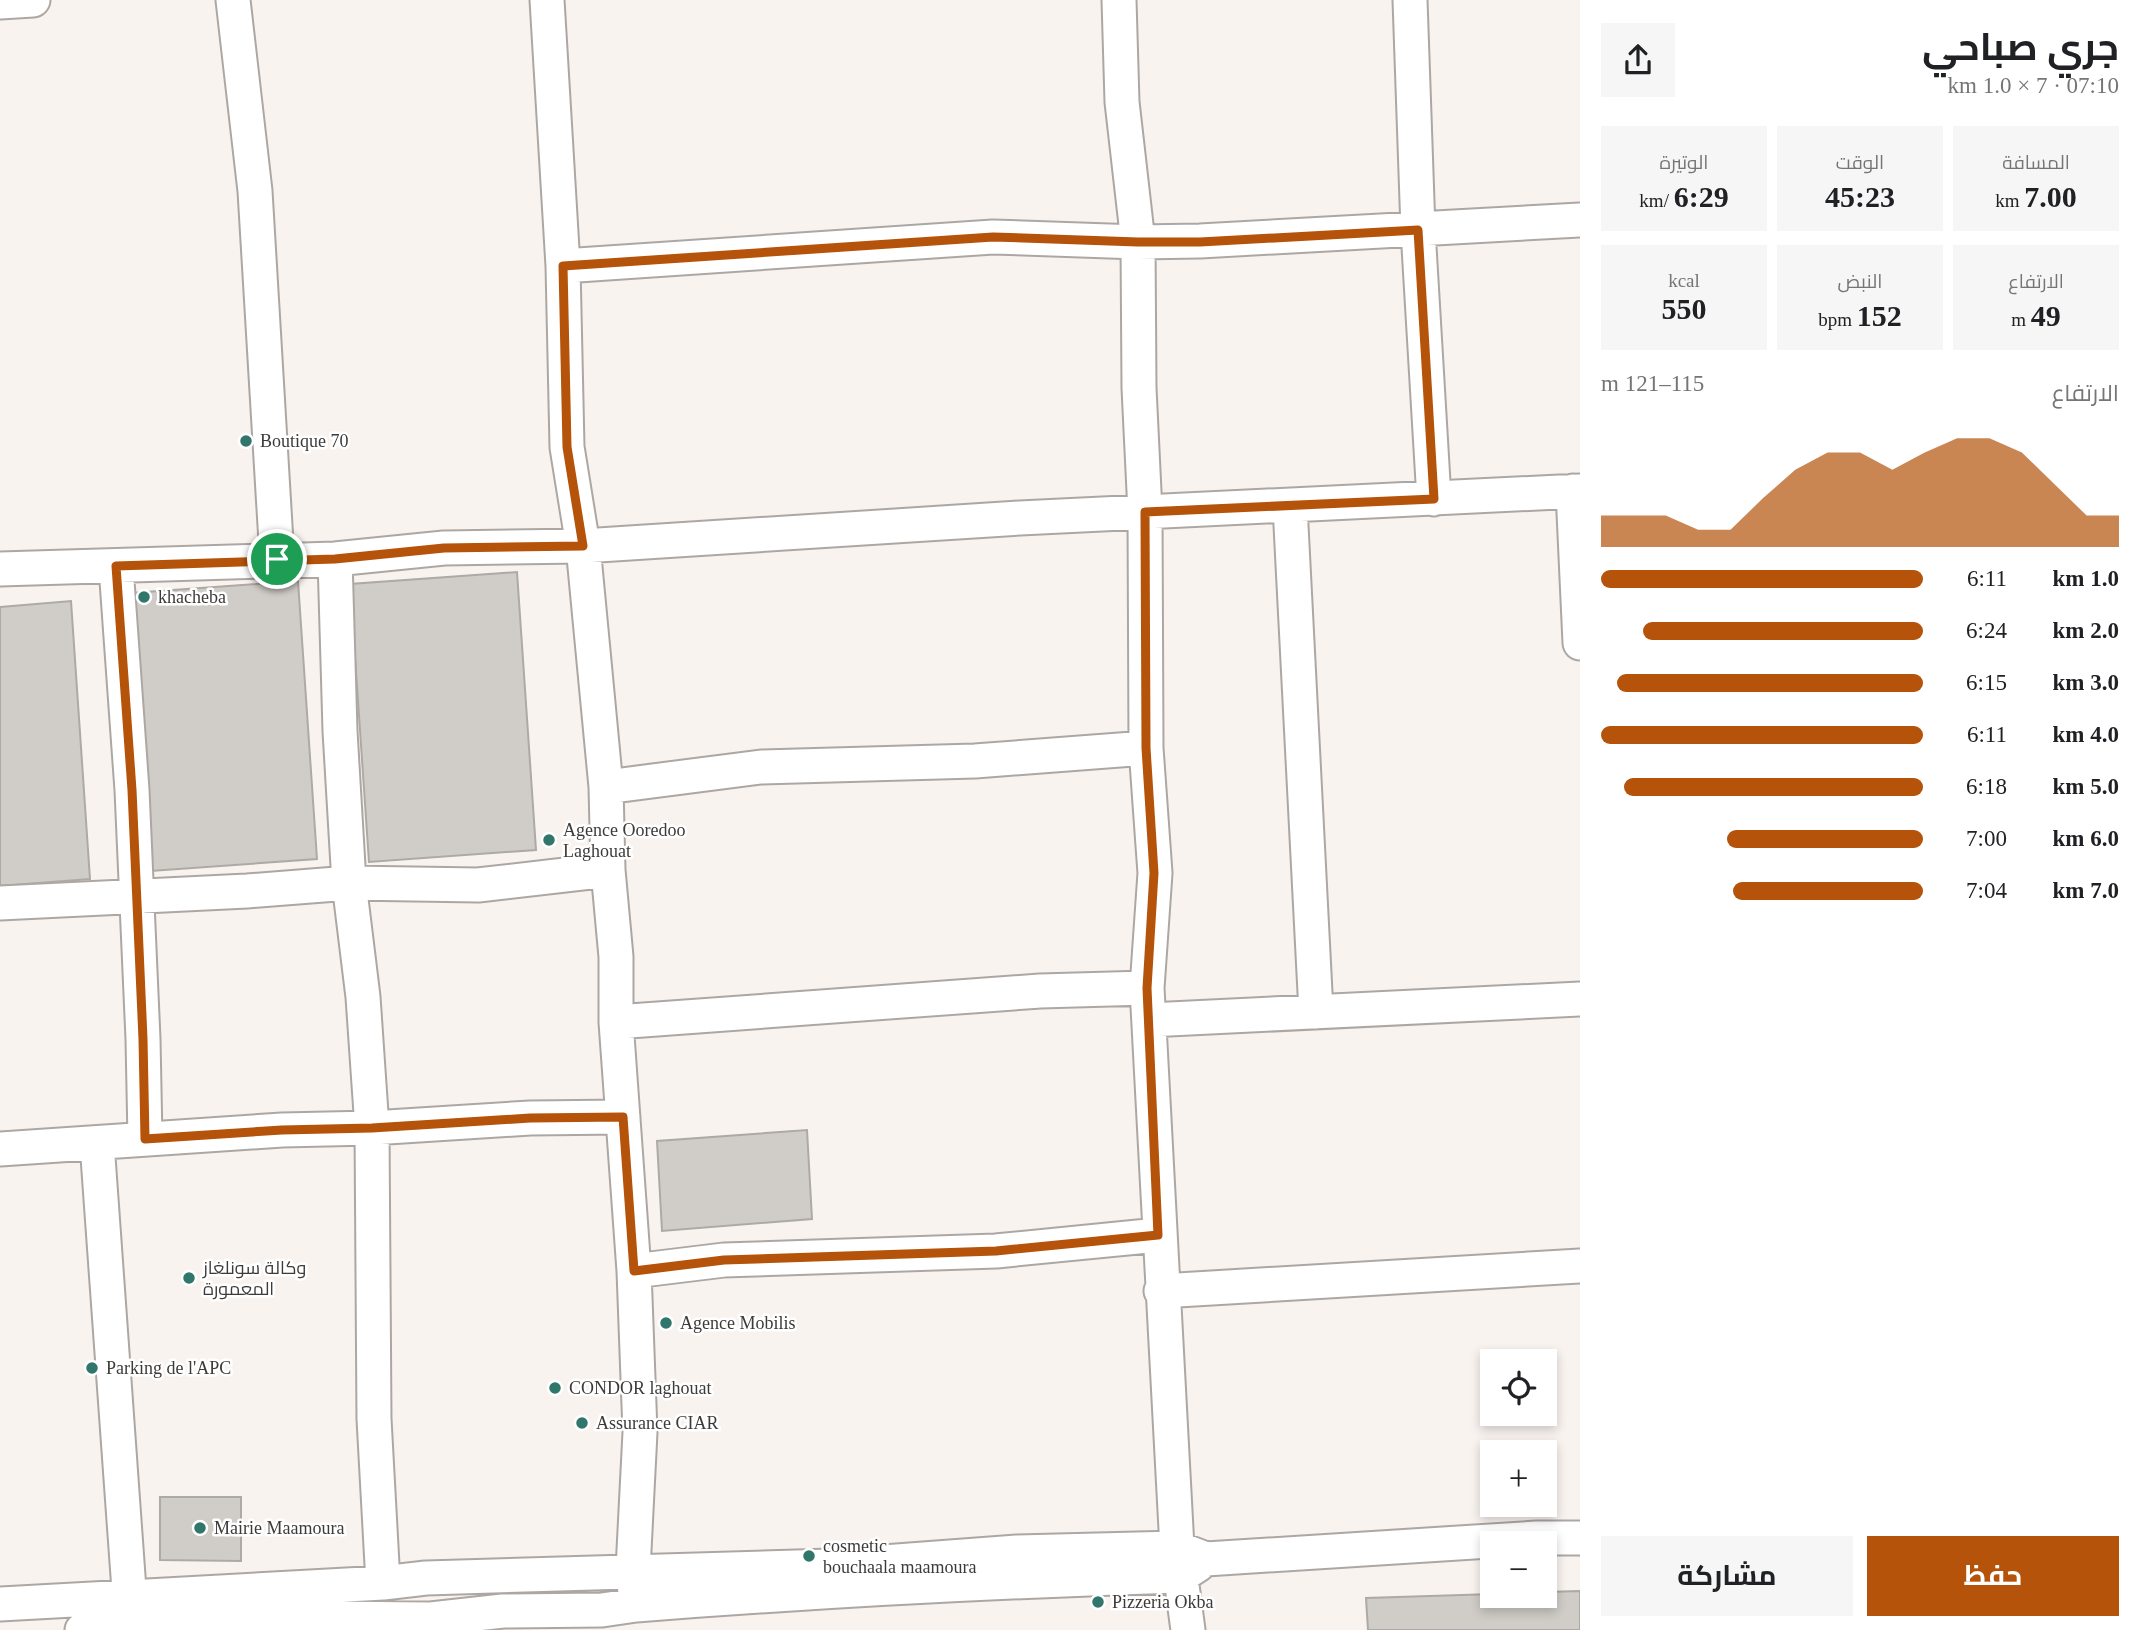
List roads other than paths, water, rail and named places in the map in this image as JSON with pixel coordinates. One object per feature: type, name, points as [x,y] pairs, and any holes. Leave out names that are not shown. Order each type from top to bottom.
[{"type":"street","points":[[0,2],[33,0]]},
{"type":"street","points":[[233,0],[255,191],[277,559]]},
{"type":"street","points":[[547,0],[563,266],[567,447],[583,546],[606,787],[608,870],[616,957],[616,1022],[634,1271],[640,1432],[633,1570],[636,1605]]},
{"type":"street","points":[[1119,0],[1122,102],[1138,242],[1139,388],[1145,512],[1146,748],[1154,873],[1148,1004],[1161,1291],[1171,1419],[1188,1561],[1188,1630]]},
{"type":"street","points":[[1410,0],[1418,230],[1434,499]]},
{"type":"street","points":[[563,266],[993,237],[1200,242],[1580,220]]},
{"type":"street","points":[[0,569],[335,559],[444,548],[583,546],[1145,512],[1576,491],[1580,643]]},
{"type":"street","points":[[1290,506],[1315,1012]]},
{"type":"street","points":[[335,559],[340,731],[349,883],[363,997],[372,1128],[374,1419],[383,1583]]},
{"type":"street","points":[[116,566],[132,790],[145,1139]]},
{"type":"street","points":[[606,787],[761,767],[975,761],[1146,748]]},
{"type":"street","points":[[0,903],[247,891],[349,883],[478,885],[608,870]]},
{"type":"street","points":[[616,1022],[1040,991],[1148,1004],[1315,1012],[1580,999]]},
{"type":"street","points":[[0,1149],[282,1130],[372,1128],[530,1118],[623,1117]]},
{"type":"street","points":[[97,1143],[131,1611]]},
{"type":"street","points":[[634,1271],[724,1260],[996,1251],[1158,1235]]},
{"type":"street","points":[[1161,1291],[1580,1266]]},
{"type":"street","points":[[0,1604],[431,1624],[503,1611],[603,1620],[636,1605],[1011,1581],[1188,1561],[1524,1538],[1580,1538]]},
{"type":"street","points":[[82,1630],[131,1611],[426,1578],[830,1566],[1017,1552],[1188,1561]]},
{"type":"street","points":[[426,1578],[431,1624]]},
{"type":"place","name":"Boutique 70","points":[[246,441]]},
{"type":"place","name":"khacheba","points":[[144,597]]},
{"type":"place","name":"Agence Ooredoo Laghouat","points":[[549,840]]},
{"type":"place","name":"وكالة سونلغاز المعمورة","points":[[189,1278]]},
{"type":"place","name":"Agence Mobilis","points":[[666,1323]]},
{"type":"place","name":"Parking de l'APC","points":[[92,1368]]},
{"type":"place","name":"CONDOR laghouat","points":[[555,1388]]},
{"type":"place","name":"Assurance CIAR","points":[[582,1423]]},
{"type":"place","name":"Mairie Maamoura","points":[[200,1528]]},
{"type":"place","name":"cosmetic bouchaala maamoura","points":[[809,1556]]},
{"type":"place","name":"Pizzeria Okba","points":[[1098,1602]]}]
